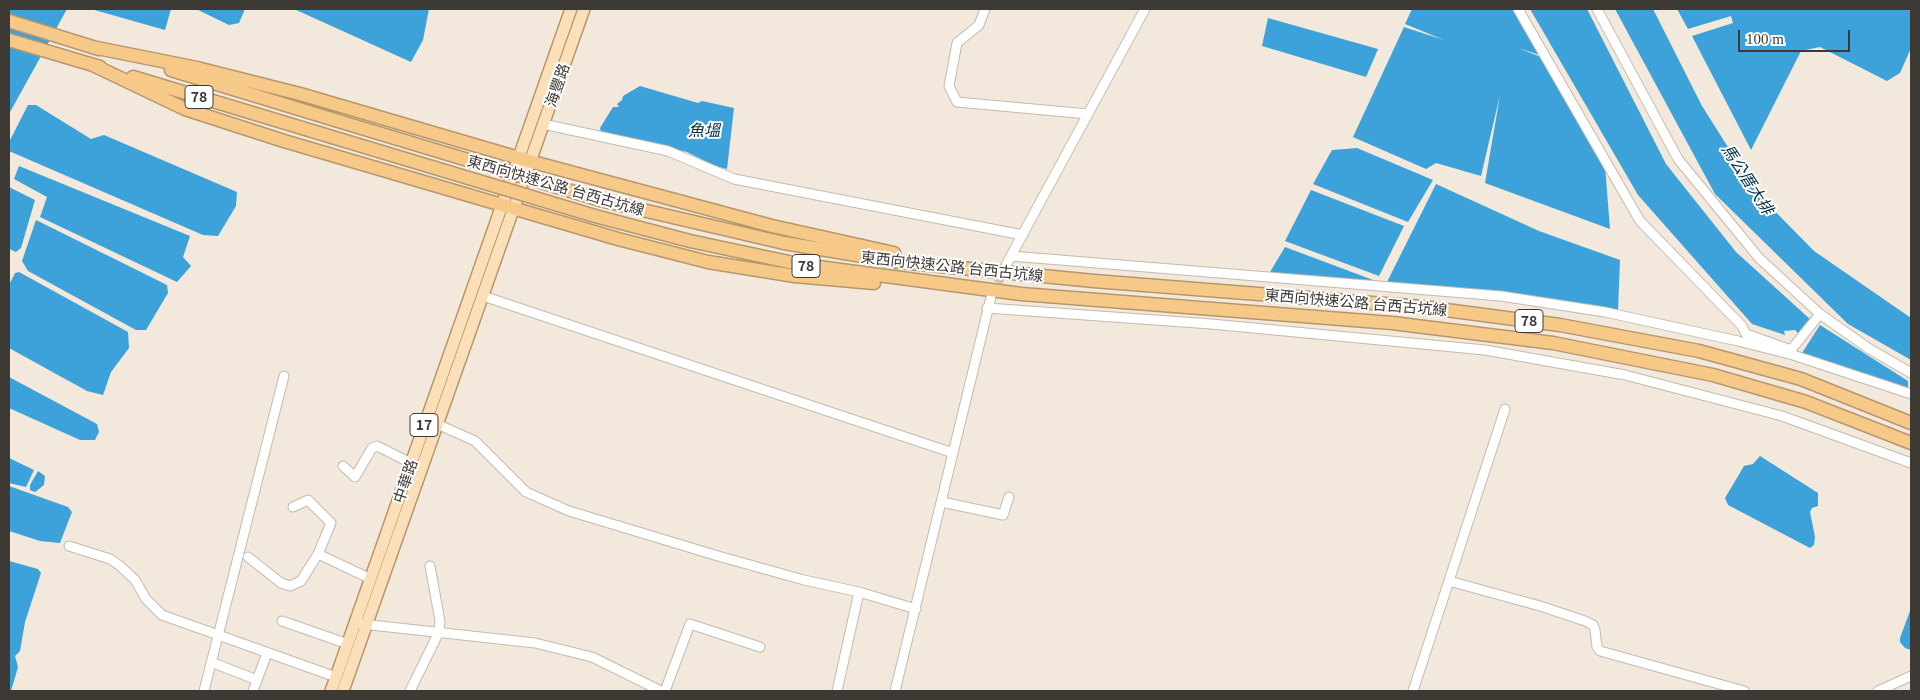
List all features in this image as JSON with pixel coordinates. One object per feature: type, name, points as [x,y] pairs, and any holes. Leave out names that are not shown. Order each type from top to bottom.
[{"type":"highway","name":"東西向快速公路 台西古坑線","points":[[9,21],[604,201],[784,243],[899,262],[1423,308],[1576,328],[1699,351],[1801,380],[1911,423]]},
{"type":"highway","name":"東西向快速公路 台西古坑線","points":[[9,40],[595,216],[690,241],[803,265],[1021,294],[1392,323],[1562,344],[1713,375],[1806,402],[1911,443]]},
{"type":"highway","points":[[92,47],[197,68],[300,94],[524,160],[772,226],[880,250],[1020,274]]},
{"type":"highway","points":[[94,64],[185,109],[284,141],[618,239],[708,262],[795,276],[1021,294]]},
{"type":"main road","name":"海豐路","points":[[524,160],[571,9]]},
{"type":"main road","name":"海豐路","points":[[524,160],[543,124],[584,9]]},
{"type":"main road","name":"中華路","points":[[331,691],[411,463],[524,160]]},
{"type":"main road","name":"中華路","points":[[344,691],[483,296],[507,205]]},
{"type":"street","points":[[985,9],[979,25],[957,43],[949,86],[957,102],[1088,114]]},
{"type":"street","points":[[1006,265],[1145,9]]},
{"type":"street","points":[[1518,9],[1640,221],[1742,326],[1746,334],[1791,350],[1820,314]]},
{"type":"street","points":[[1597,9],[1678,160],[1759,258],[1820,314],[1868,348],[1911,372]]},
{"type":"street","points":[[543,124],[668,151],[734,179],[1023,234]]},
{"type":"street","points":[[1011,256],[1510,297],[1605,312],[1738,341],[1793,355],[1911,394]]},
{"type":"street","points":[[483,296],[954,453]]},
{"type":"street","points":[[895,691],[954,453],[987,308],[991,298]]},
{"type":"street","points":[[987,308],[1227,325],[1485,350],[1625,375],[1782,416],[1911,463]]},
{"type":"street","points":[[204,691],[284,376]]},
{"type":"street","points":[[1413,691],[1505,409]]},
{"type":"street","points":[[438,424],[475,441],[526,492],[569,512],[757,567],[859,592],[916,609]]},
{"type":"street","points":[[342,466],[355,477],[372,448],[376,446],[411,463]]},
{"type":"street","points":[[942,502],[1003,515],[1010,497]]},
{"type":"street","points":[[248,557],[281,583],[290,586],[301,581],[318,554],[331,523],[308,500],[293,507]]},
{"type":"street","points":[[69,546],[110,559],[119,565],[135,580],[146,599],[162,615],[336,677]]},
{"type":"street","points":[[318,554],[371,579]]},
{"type":"street","points":[[410,691],[439,632],[440,621],[430,566]]},
{"type":"street","points":[[1449,581],[1540,606],[1585,621],[1593,625],[1596,630],[1597,647],[1600,651],[1744,691]]},
{"type":"street","points":[[837,691],[859,592]]},
{"type":"street","points":[[282,620],[348,644]]},
{"type":"street","points":[[356,623],[535,643],[592,657],[661,691]]},
{"type":"street","points":[[665,691],[690,624],[760,647]]},
{"type":"street","points":[[253,691],[267,653]]},
{"type":"street","points":[[211,662],[257,680]]},
{"type":"street","points":[[1878,691],[1911,676]]},
{"type":"water","points":[[9,9],[67,9],[9,114]]},
{"type":"water","points":[[91,9],[171,9],[165,30]]},
{"type":"water","points":[[196,9],[245,9],[239,23],[229,25]]},
{"type":"water","points":[[294,9],[429,9],[423,40],[411,62]]},
{"type":"water","points":[[1412,9],[1513,9],[1546,57],[1518,48],[1546,59],[1605,166],[1610,229],[1485,183],[1500,95],[1481,176],[1436,163],[1426,169],[1353,137],[1404,27],[1444,40],[1405,24]]},
{"type":"water","points":[[1530,9],[1587,9],[1666,164],[1736,252],[1811,320],[1800,335],[1795,330],[1784,331],[1785,335],[1752,324],[1638,195]]},
{"type":"water","name":"馬公厝大排","points":[[1615,9],[1653,9],[1702,106],[1757,193],[1814,251],[1911,318],[1911,360],[1848,324],[1715,194]]},
{"type":"water","points":[[1677,9],[1911,9],[1911,48],[1900,73],[1887,81],[1820,47],[1801,51],[1751,150],[1692,36],[1733,23],[1731,16],[1688,29]]},
{"type":"water","points":[[1268,18],[1378,49],[1366,77],[1262,46]]},
{"type":"water","name":"魚塭","points":[[640,86],[698,103],[702,101],[734,108],[727,169],[715,166],[687,152],[601,132],[600,128],[613,107],[619,107],[617,104],[622,100],[623,96]]},
{"type":"water","points":[[28,105],[36,105],[91,139],[104,135],[237,192],[236,206],[218,236],[203,235],[9,151],[9,142]]},
{"type":"water","points":[[1357,148],[1433,180],[1408,222],[1313,184],[1332,150]]},
{"type":"water","points":[[19,166],[190,236],[183,257],[191,266],[177,282],[40,217],[47,197],[14,179]]},
{"type":"water","points":[[1436,184],[1539,231],[1620,260],[1618,310],[1503,294],[1386,284]]},
{"type":"water","points":[[9,187],[35,200],[21,248],[16,252],[9,249]]},
{"type":"water","points":[[1311,190],[1404,226],[1379,276],[1285,241]]},
{"type":"water","points":[[36,220],[167,285],[168,293],[146,330],[136,330],[28,271],[22,261]]},
{"type":"water","points":[[1285,247],[1381,283],[1270,272]]},
{"type":"water","points":[[19,272],[128,332],[129,348],[111,372],[103,395],[87,391],[9,348],[9,285],[15,273]]},
{"type":"water","points":[[1820,325],[1908,381],[1908,388],[1802,353]]},
{"type":"water","points":[[9,377],[97,424],[99,432],[95,440],[80,440],[9,408]]},
{"type":"water","points":[[1760,456],[1818,493],[1818,506],[1812,508],[1810,512],[1815,537],[1814,545],[1810,548],[1728,505],[1725,498],[1744,466],[1753,464]]},
{"type":"water","points":[[9,458],[34,470],[26,487],[9,483]]},
{"type":"water","points":[[38,471],[45,476],[44,485],[35,492],[30,490],[30,485]]},
{"type":"water","points":[[9,486],[68,507],[72,512],[60,543],[40,541],[9,531]]},
{"type":"water","points":[[9,561],[38,569],[41,573],[25,622],[20,651],[15,656],[18,667],[11,691],[9,691]]},
{"type":"water","points":[[1911,608],[1911,650],[1905,648],[1900,642],[1900,638]]},
{"type":"tunnel","points":[[992,295],[1005,268]]}]
